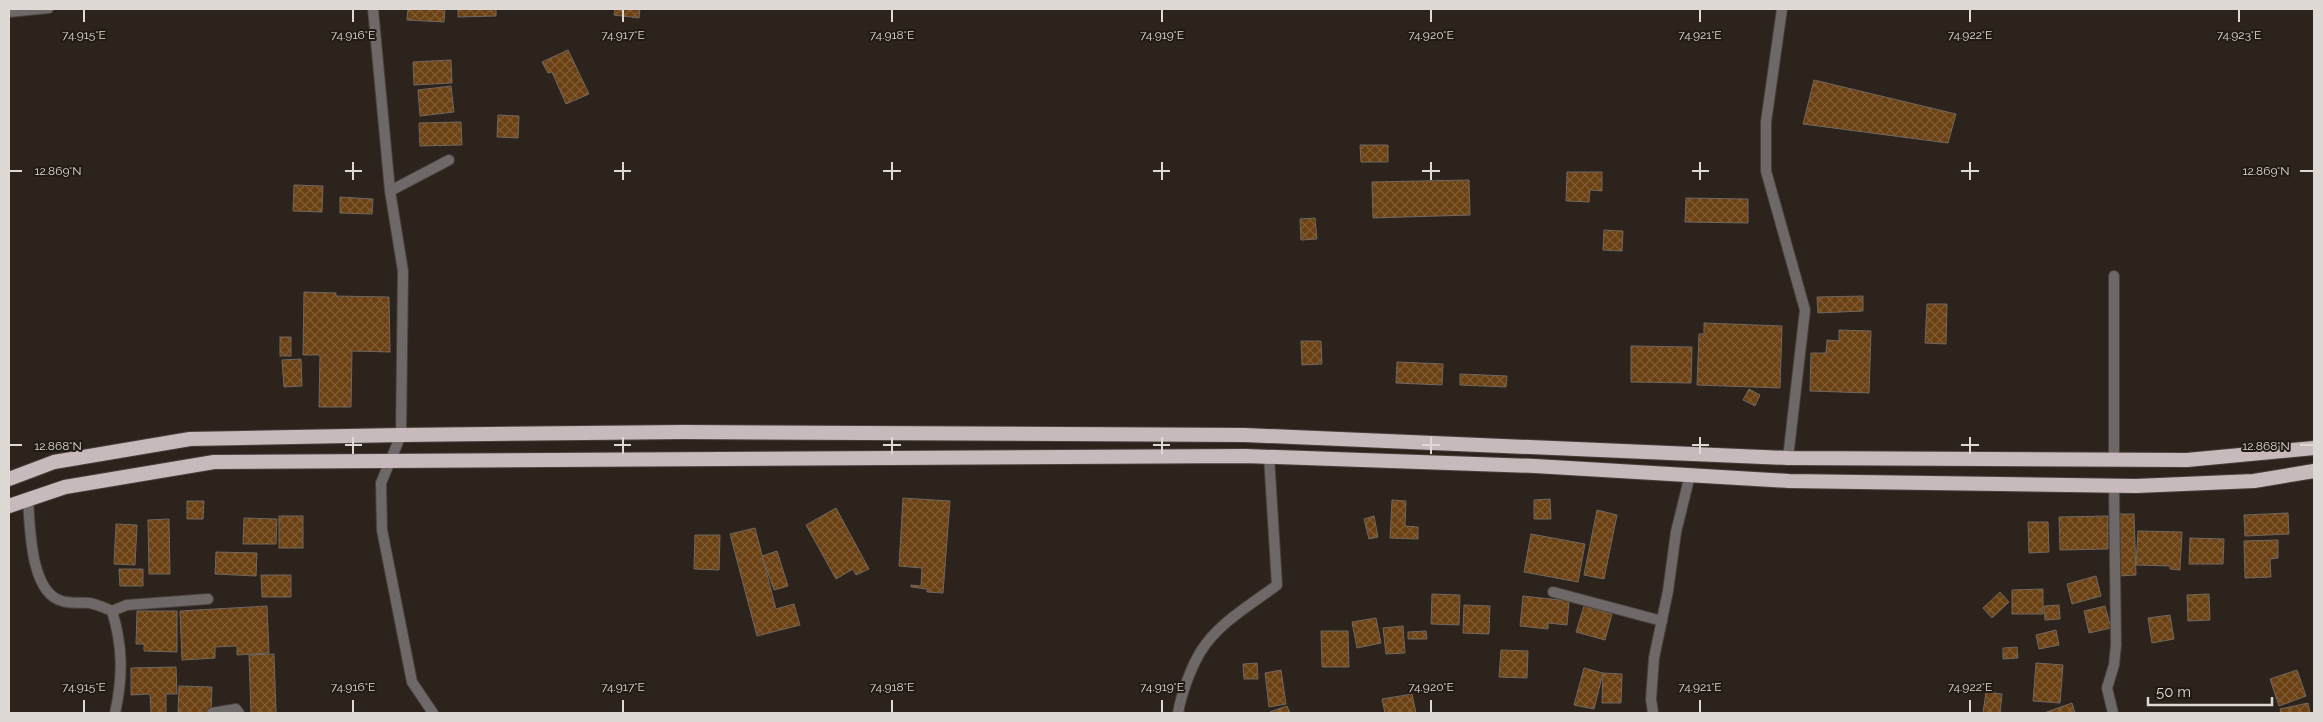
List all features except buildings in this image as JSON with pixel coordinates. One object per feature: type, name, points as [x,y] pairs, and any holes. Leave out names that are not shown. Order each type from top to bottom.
[{"type":"highway","points":[[9,479],[54,462],[190,439],[401,435],[684,432],[1244,435],[1788,458],[2187,460],[2314,448]]},
{"type":"highway","points":[[9,506],[65,487],[214,462],[1269,456],[1535,466],[1789,481],[2114,486],[2254,481],[2314,471]]},
{"type":"street","points":[[373,9],[390,191],[403,271],[401,435],[381,483],[382,530],[412,682],[433,713]]},
{"type":"street","points":[[1782,9],[1766,122],[1766,171],[1805,310],[1788,458]]},
{"type":"street","points":[[390,191],[449,160]]},
{"type":"street","points":[[2114,276],[2114,460]]},
{"type":"street","points":[[1178,713],[1180,700],[1201,651],[1224,625],[1278,585],[1269,456]]},
{"type":"street","points":[[1653,713],[1651,700],[1654,658],[1668,591],[1676,532],[1690,475]]},
{"type":"street","points":[[2113,713],[2107,688],[2114,665],[2116,645],[2114,486]]},
{"type":"street","points":[[28,500],[31,542],[37,573],[48,592],[60,601],[91,603],[112,611],[127,605],[208,599]]},
{"type":"street","points":[[1553,592],[1662,621]]},
{"type":"street","points":[[112,611],[118,633],[122,684],[115,713]]},
{"type":"street","points":[[212,713],[236,709],[239,713]]},
{"type":"lane","points":[[9,13],[50,9]]}]
